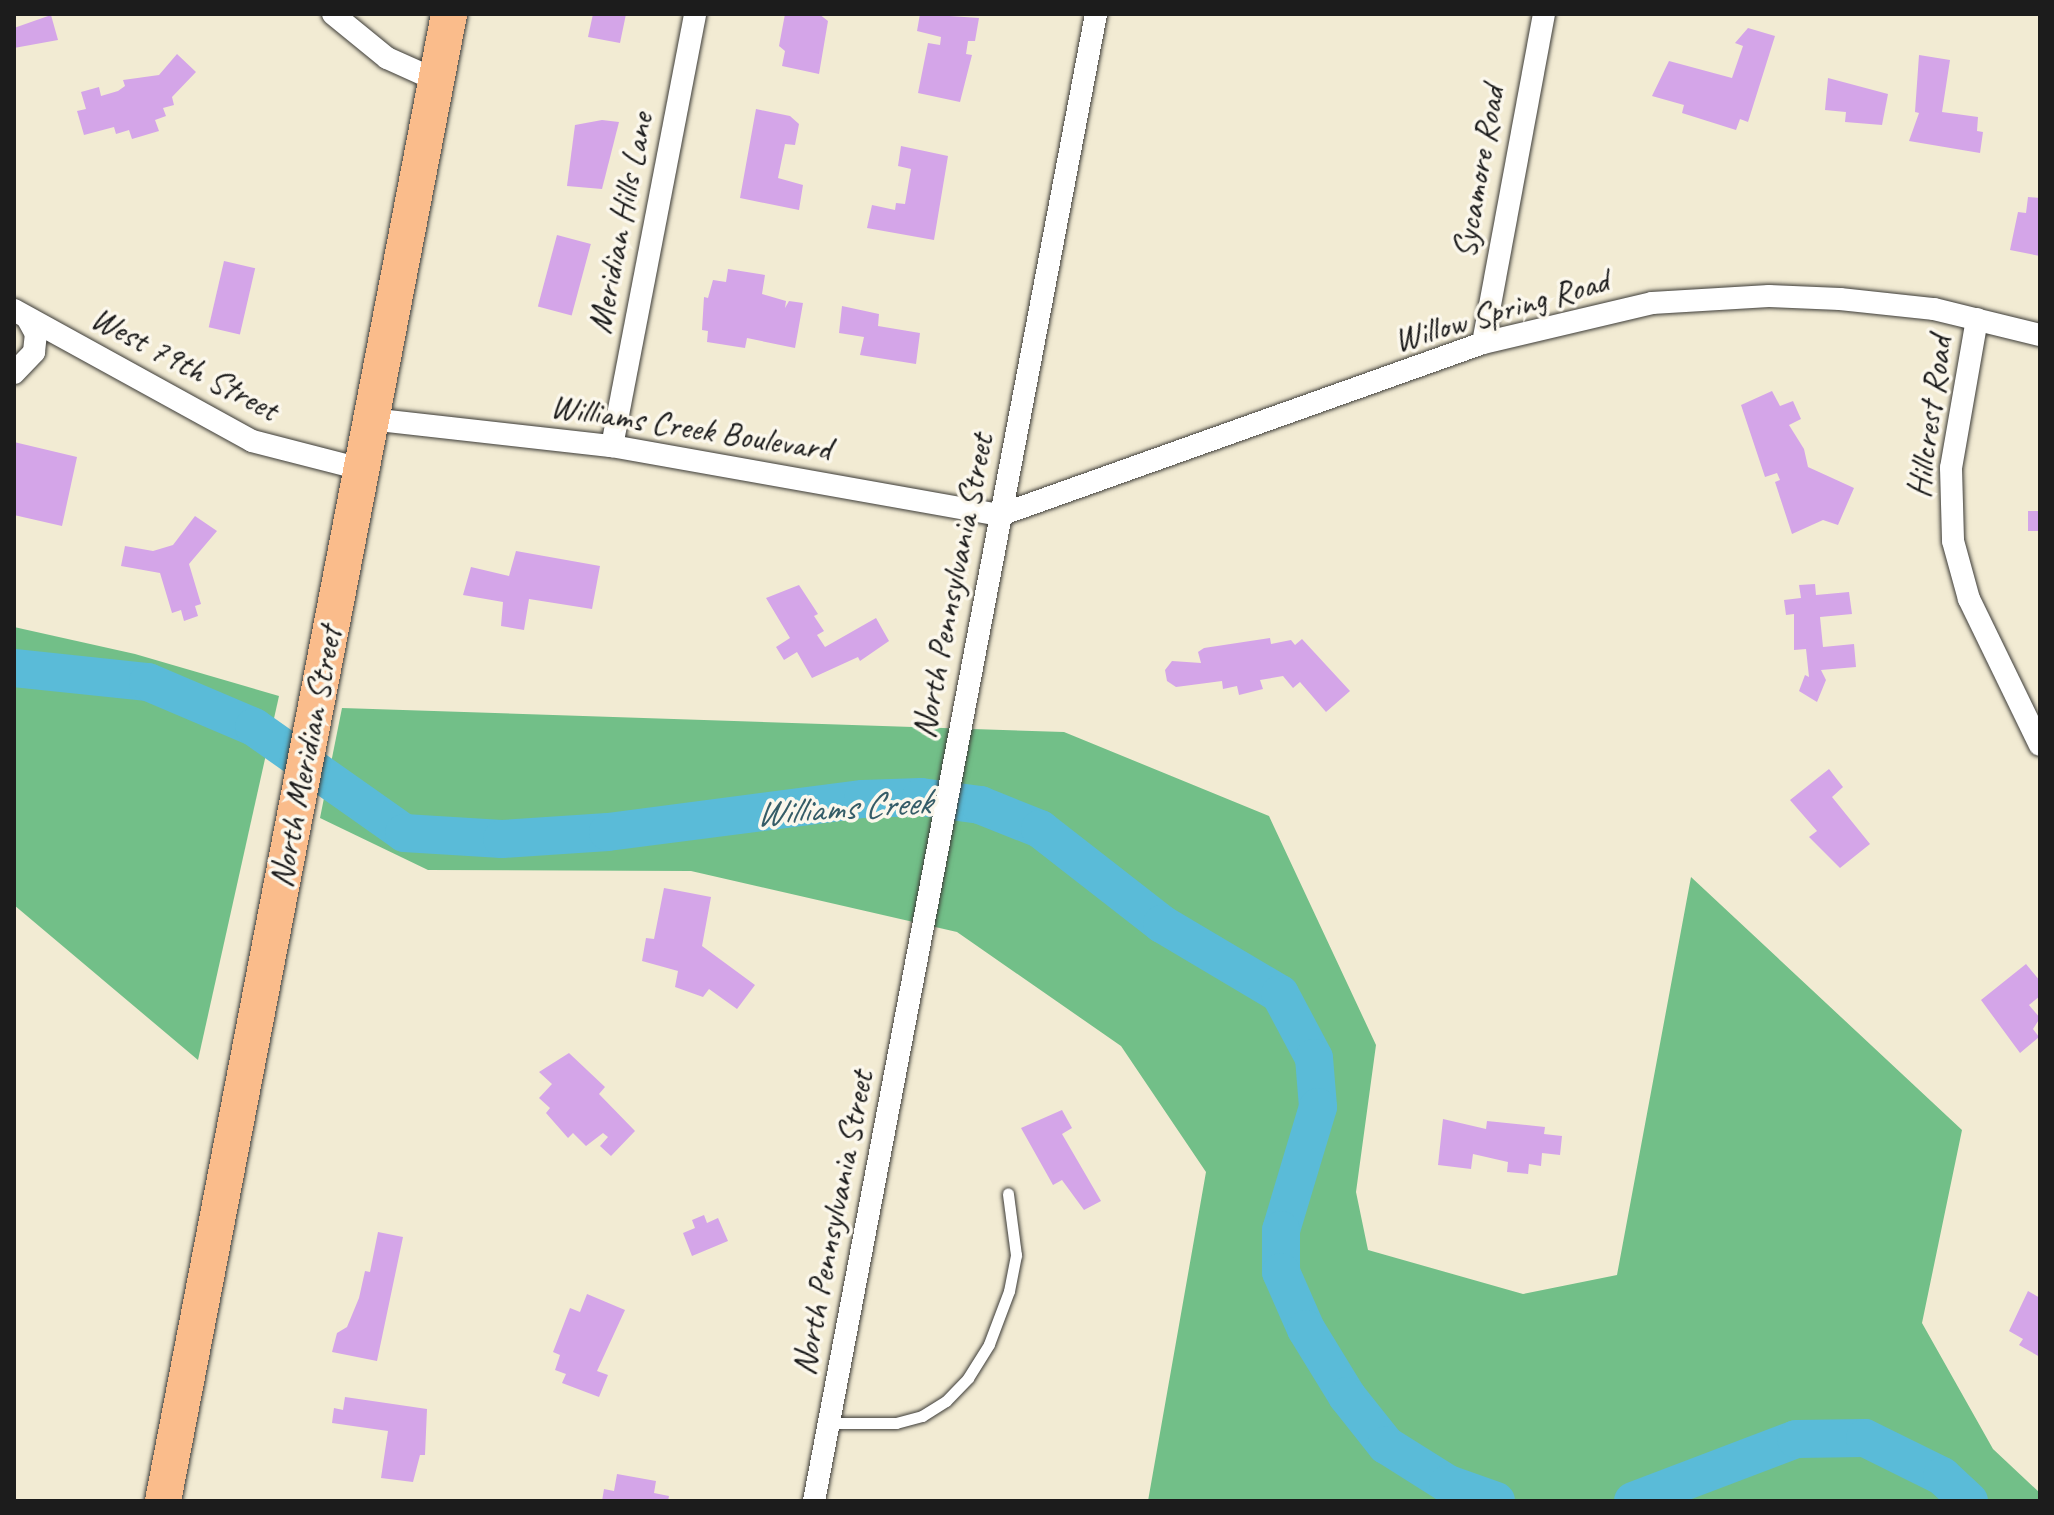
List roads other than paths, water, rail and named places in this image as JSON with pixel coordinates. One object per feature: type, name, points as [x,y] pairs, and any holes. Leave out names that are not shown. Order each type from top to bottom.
[{"type":"main road","name":"North Meridian Street","points":[[163,1501],[449,14]]},
{"type":"street","points":[[333,14],[387,58],[436,80]]},
{"type":"street","name":"Meridian Hills Lane","points":[[612,446],[695,14]]},
{"type":"street","name":"North Pennsylvania Street","points":[[814,1501],[1096,14]]},
{"type":"street","name":"Sycamore Road","points":[[1483,343],[1544,14]]},
{"type":"street","name":"Willow Spring Road","points":[[1000,515],[1483,343],[1607,312],[1720,297],[1891,303],[1977,319],[2040,335]]},
{"type":"street","name":"West 79th Street","points":[[14,373],[34,352],[36,334],[21,314]]},
{"type":"street","name":"West 79th Street","points":[[21,314],[252,441],[361,469]]},
{"type":"street","name":"Hillcrest Road","points":[[1977,319],[1951,468],[1953,541],[1969,599],[2040,745]]},
{"type":"street","name":"Williams Creek Boulevard","points":[[370,419],[612,446],[1000,515]]},
{"type":"lane","points":[[829,1423],[896,1423],[922,1416],[946,1401],[968,1378],[989,1344],[1009,1291],[1016,1255],[1008,1194]]},
{"type":"waterway","name":"Williams Creek","points":[[14,668],[148,682],[254,727],[404,833],[502,839],[608,832],[863,799],[921,797],[980,805],[1040,829],[1162,924],[1280,994],[1314,1058],[1318,1107],[1281,1230],[1281,1272],[1306,1329],[1347,1396],[1386,1445],[1448,1484],[1496,1501]]},
{"type":"waterway","name":"Williams Creek","points":[[1633,1501],[1796,1439],[1865,1438],[1942,1476],[1969,1501]]}]
